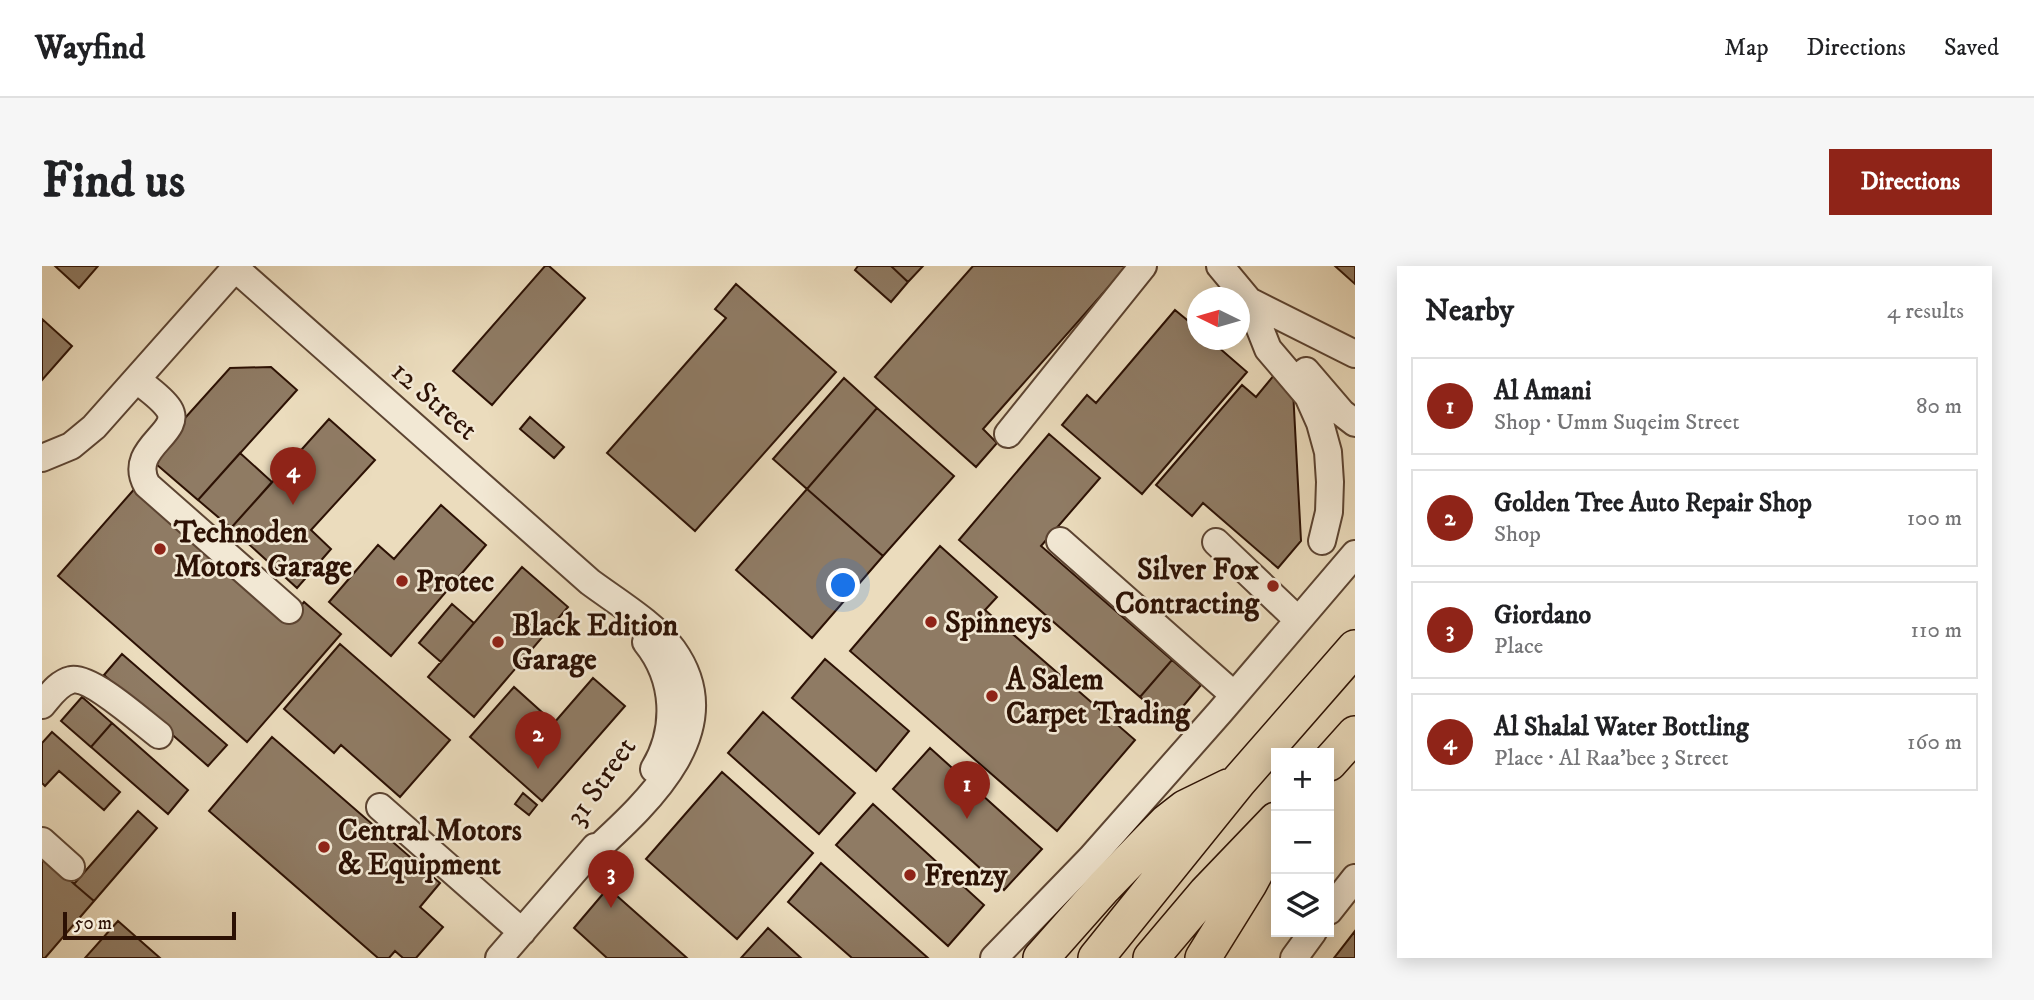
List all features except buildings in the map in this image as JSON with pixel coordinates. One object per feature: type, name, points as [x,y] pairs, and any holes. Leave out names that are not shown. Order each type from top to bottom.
[{"type":"main road","points":[[1096,958],[1238,782],[1355,648]]},
{"type":"main road","points":[[1334,757],[1355,734]]},
{"type":"main road","points":[[1041,958],[1167,822],[1205,797],[1238,782]]},
{"type":"main road","points":[[1151,958],[1206,893],[1271,825]]},
{"type":"main road","points":[[1203,958],[1249,884],[1271,842]]},
{"type":"street","points":[[1008,434],[1143,266]]},
{"type":"street","points":[[1220,266],[1237,287]]},
{"type":"street","points":[[42,458],[64,450],[83,438],[236,267]]},
{"type":"street","name":"12 Street","points":[[236,267],[590,582]]},
{"type":"street","points":[[1250,302],[1355,354]]},
{"type":"street","points":[[1250,302],[1342,413],[1355,423]]},
{"type":"street","points":[[1250,304],[1268,349],[1308,396],[1320,423],[1328,452],[1331,482],[1329,512],[1322,541]]},
{"type":"street","points":[[137,380],[167,406],[172,416],[170,426],[142,462],[141,470],[147,485],[289,610]]},
{"type":"street","points":[[1060,541],[1234,695]]},
{"type":"street","points":[[1216,542],[1298,620]]},
{"type":"street","points":[[994,958],[1091,858],[1355,554]]},
{"type":"street","name":"31 Street","points":[[499,958],[584,860],[625,821],[673,767],[687,740],[691,709],[687,678],[673,651],[652,629],[590,582]]},
{"type":"street","points":[[42,705],[56,688],[70,680],[79,680],[103,691],[159,736]]},
{"type":"street","points":[[380,807],[522,932]]},
{"type":"street","points":[[42,841],[71,867]]},
{"type":"street","points":[[1334,905],[1355,878]]},
{"type":"street","points":[[1294,958],[1309,937]]},
{"type":"place","name":"Al Shalal Water Bottling","points":[[293,505]]},
{"type":"place","name":"Technoden Motors Garage","points":[[160,549]]},
{"type":"place","name":"Protec","points":[[402,581]]},
{"type":"place","name":"Silver Fox Contracting","points":[[1273,586]]},
{"type":"place","name":"Spinneys","points":[[931,622]]},
{"type":"place","name":"Black Edition Garage","points":[[498,642]]},
{"type":"place","name":"A Salem Carpet Trading","points":[[992,696]]},
{"type":"place","name":"Golden Tree Auto Repair Shop","points":[[538,769]]},
{"type":"place","name":"Al Amani","points":[[967,819]]},
{"type":"place","name":"Central Motors & Equipment","points":[[324,847]]},
{"type":"place","name":"Frenzy","points":[[910,875]]},
{"type":"place","name":"Giordano","points":[[611,908]]}]
